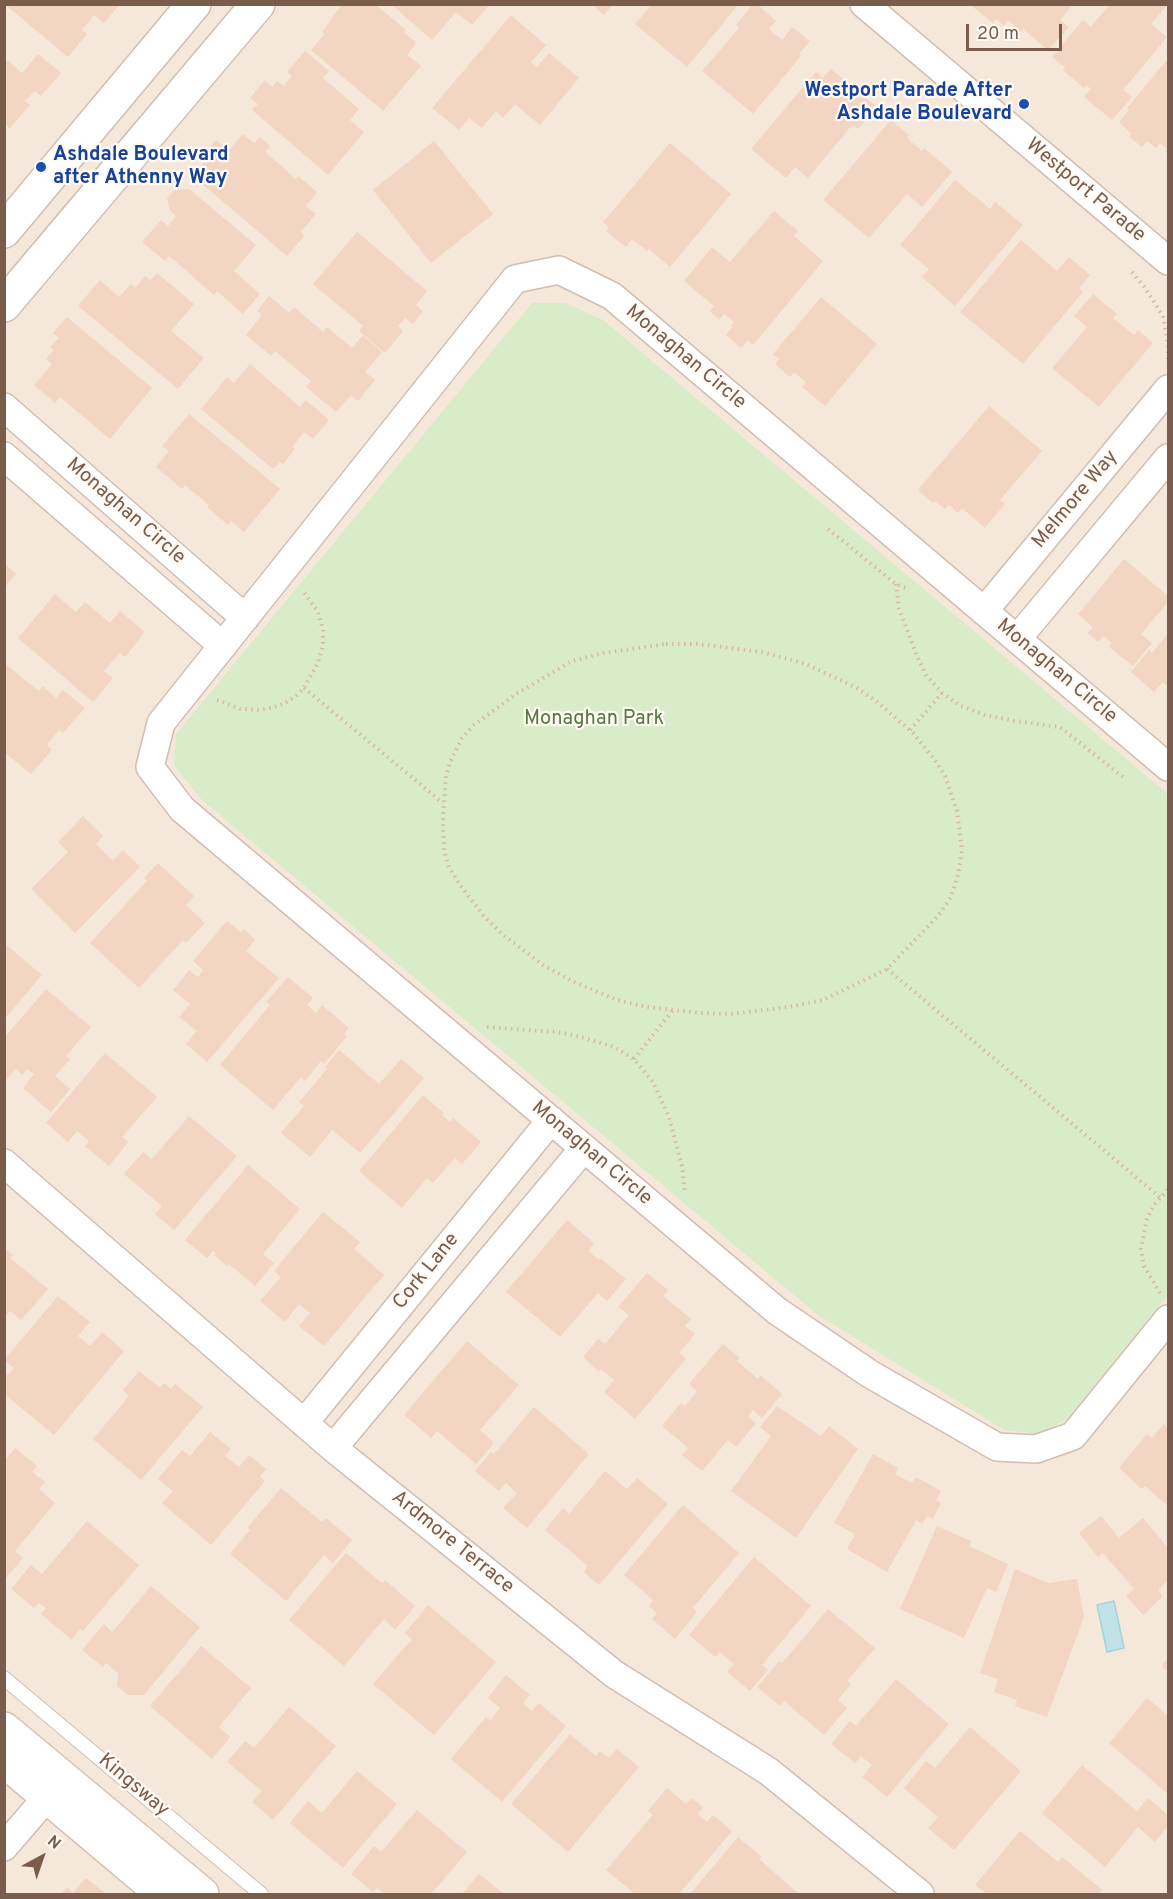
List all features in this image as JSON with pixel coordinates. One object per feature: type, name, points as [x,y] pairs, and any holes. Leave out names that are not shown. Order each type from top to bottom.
[{"type":"street","points":[[4,231],[194,4]]},
{"type":"street","points":[[4,305],[258,4]]},
{"type":"street","name":"Westport Parade","points":[[864,4],[1168,261]]},
{"type":"street","name":"Monaghan Circle","points":[[1167,1309],[1073,1436],[1036,1449],[997,1447],[870,1374],[777,1311],[182,808],[150,767],[161,723],[515,279],[559,270],[612,296],[1168,767]]},
{"type":"street","name":"Melmore Way","points":[[984,611],[1168,389]]},
{"type":"street","name":"Monaghan Circle","points":[[4,407],[245,618]]},
{"type":"street","name":"Monaghan Circle","points":[[4,456],[223,646]]},
{"type":"street","points":[[1017,639],[1168,458]]},
{"type":"street","name":"Cork Lane","points":[[304,1423],[551,1120]]},
{"type":"street","name":"Cork Lane","points":[[333,1448],[584,1148]]},
{"type":"street","name":"Ardmore Terrace","points":[[4,1163],[333,1448],[614,1674],[768,1771],[920,1894]]},
{"type":"street","name":"Kingsway","points":[[4,1729],[62,1793],[163,1894]]},
{"type":"street","name":"Kingsway","points":[[4,1760],[62,1793],[202,1894]]},
{"type":"street","points":[[4,1847],[62,1793]]},
{"type":"lane","name":"Kingsway","points":[[4,1678],[261,1894]]},
{"type":"path","points":[[1130,270],[1145,288],[1162,316],[1168,342],[1168,369]]},
{"type":"path","points":[[828,529],[896,584],[915,591]]},
{"type":"path","points":[[210,695],[224,704],[240,709],[260,710],[279,706],[295,697],[304,688],[318,663],[323,645],[323,630],[318,612],[310,598],[296,584]]},
{"type":"path","points":[[896,584],[902,619],[917,656],[926,675],[942,693],[961,706],[985,715],[1060,727],[1124,778]]},
{"type":"path","points":[[666,644],[697,644],[762,652],[806,664],[855,687],[910,730],[925,746],[945,776],[957,811],[962,850],[958,875],[951,897],[923,933],[887,969],[823,1000],[789,1007],[731,1014],[647,1007],[617,1000],[574,982],[543,964],[502,934],[483,915],[449,867],[442,837],[444,803],[446,777],[457,746],[474,725],[516,694],[572,661],[666,644]]},
{"type":"path","points":[[304,688],[444,803]]},
{"type":"path","points":[[910,730],[942,693]]},
{"type":"path","points":[[887,969],[1161,1198]]},
{"type":"path","points":[[634,1059],[674,1010]]},
{"type":"path","points":[[478,1019],[487,1027],[555,1032],[596,1041],[614,1047],[634,1059],[653,1082],[669,1117],[682,1166],[685,1194],[692,1200]]},
{"type":"path","points":[[1167,1309],[1144,1266],[1141,1249],[1147,1219],[1168,1190]]},
{"type":"shaded area","points":[[5,5],[1168,5],[1168,1894],[5,1894]]},
{"type":"green space","name":"Monaghan Park","points":[[532,303],[566,303],[603,320],[1168,794],[1168,1295],[1066,1420],[1039,1434],[1004,1430],[818,1315],[202,800],[174,765],[176,734]]},
{"type":"water","points":[[1114,1601],[1124,1648],[1107,1652],[1097,1605]]},
{"type":"building","points":[[8,4],[120,4],[104,23],[94,15],[82,30],[87,34],[68,57],[7,6]]},
{"type":"building","points":[[342,4],[375,4],[406,30],[404,32],[416,43],[407,55],[421,66],[383,111],[311,50],[325,34],[322,32]]},
{"type":"building","points":[[391,4],[490,4],[472,25],[456,12],[432,40]]},
{"type":"building","points":[[592,4],[613,4],[604,15]]},
{"type":"building","points":[[652,4],[739,4],[687,67],[635,24]]},
{"type":"building","points":[[753,4],[757,4],[776,21],[769,29],[782,40],[792,27],[810,41],[799,54],[801,56],[753,114],[702,71],[739,28],[736,25]]},
{"type":"building","points":[[975,4],[1073,4],[1060,20],[1069,27],[1048,50],[1008,20],[1004,26],[996,19],[993,23],[973,7]]},
{"type":"building","points":[[1110,4],[1168,4],[1151,24],[1167,37],[1123,90],[1132,97],[1112,120],[1084,97],[1091,89],[1086,85],[1084,88],[1063,70],[1065,67],[1052,57],[1083,20],[1091,27]]},
{"type":"building","points":[[511,15],[546,45],[531,62],[537,67],[549,53],[579,78],[540,125],[515,104],[503,118],[496,111],[482,128],[469,118],[459,130],[432,108]]},
{"type":"building","points":[[305,51],[329,71],[323,78],[359,109],[350,120],[364,132],[328,175],[252,110],[258,104],[250,98],[265,80],[272,87],[277,81],[284,86],[292,76],[287,72]]},
{"type":"building","points":[[38,54],[61,73],[41,96],[35,91],[25,101],[30,105],[10,128],[4,124],[4,63],[8,61],[22,73]]},
{"type":"building","points":[[1168,59],[1168,154],[1165,151],[1167,149],[1160,143],[1156,148],[1147,141],[1142,147],[1129,137],[1132,134],[1119,122],[1129,110],[1127,108]]},
{"type":"building","points":[[831,69],[877,107],[858,129],[852,125],[808,178],[795,167],[786,178],[751,149],[816,72],[823,78]]},
{"type":"building","points":[[891,120],[909,135],[907,138],[922,151],[924,148],[952,172],[922,207],[907,194],[869,238],[823,200]]},
{"type":"building","points":[[243,134],[254,143],[260,137],[270,146],[265,152],[296,179],[298,176],[317,192],[306,206],[316,214],[301,232],[304,236],[287,256],[201,183],[208,176],[199,168],[207,159],[203,156],[216,140],[229,150]]},
{"type":"building","points":[[434,141],[493,214],[431,263],[373,190]]},
{"type":"building","points":[[670,143],[731,194],[670,267],[649,249],[647,251],[632,239],[626,247],[606,231],[609,227],[603,222]]},
{"type":"building","points":[[955,180],[990,209],[995,202],[1023,225],[955,306],[922,277],[929,269],[900,245]]},
{"type":"building","points":[[189,189],[256,245],[234,271],[260,294],[243,314],[217,291],[214,295],[169,256],[165,261],[142,242],[161,220],[168,226],[176,216],[170,211],[167,198],[175,190]]},
{"type":"building","points":[[774,211],[798,231],[794,236],[823,261],[753,345],[748,340],[741,348],[726,335],[734,322],[724,314],[719,320],[710,311],[714,306],[684,281],[712,247],[730,262]]},
{"type":"building","points":[[357,232],[427,291],[416,305],[423,311],[413,324],[405,318],[398,326],[403,331],[385,353],[359,331],[363,326],[313,284]]},
{"type":"building","points":[[1021,240],[1057,271],[1069,257],[1090,275],[1079,289],[1083,292],[1023,364],[960,312]]},
{"type":"building","points":[[157,273],[194,304],[171,331],[204,358],[178,389],[78,306],[100,280],[119,297],[131,284],[135,288],[145,276],[150,280]]},
{"type":"building","points":[[1093,294],[1117,314],[1113,318],[1134,335],[1138,330],[1153,343],[1099,407],[1052,368],[1087,327],[1074,316]]},
{"type":"building","points":[[269,296],[289,313],[294,307],[323,332],[327,327],[352,348],[363,335],[382,352],[365,372],[375,380],[358,401],[351,395],[336,412],[306,387],[311,381],[275,351],[271,356],[246,335],[262,315],[257,311]]},
{"type":"building","points":[[821,297],[877,344],[825,406],[802,387],[806,382],[794,372],[790,377],[775,364],[779,359],[773,354]]},
{"type":"building","points":[[67,317],[152,388],[110,439],[60,397],[55,403],[34,385],[52,364],[46,359],[54,350],[50,347],[59,338],[53,333]]},
{"type":"building","points":[[250,364],[300,407],[306,400],[329,420],[313,439],[304,432],[292,447],[295,449],[283,464],[280,462],[273,469],[201,409],[227,377],[234,383]]},
{"type":"building","points":[[989,406],[1042,451],[1000,500],[1005,504],[985,528],[962,508],[958,513],[949,505],[945,509],[935,501],[933,503],[918,490]]},
{"type":"building","points":[[189,414],[280,489],[244,532],[231,521],[228,525],[185,485],[182,489],[156,467],[169,451],[162,446]]},
{"type":"building","points":[[1124,559],[1168,596],[1168,602],[1141,634],[1152,643],[1133,666],[1109,647],[1112,643],[1103,636],[1098,642],[1088,633],[1093,627],[1078,614]]},
{"type":"building","points":[[5,564],[16,574],[5,587]]},
{"type":"building","points":[[55,594],[76,612],[85,602],[110,623],[120,611],[145,632],[125,657],[120,653],[104,671],[113,678],[93,702],[18,638]]},
{"type":"building","points":[[1168,633],[1168,687],[1163,682],[1154,692],[1131,672],[1149,650],[1152,653]]},
{"type":"building","points":[[4,663],[39,691],[43,686],[56,698],[63,690],[85,708],[63,733],[59,730],[47,745],[52,750],[31,774],[4,752]]},
{"type":"building","points":[[83,816],[103,836],[96,844],[113,861],[123,850],[140,867],[75,933],[31,889],[68,852],[58,842]]},
{"type":"building","points":[[158,863],[194,896],[186,905],[205,923],[186,943],[183,940],[139,988],[90,943],[147,881],[144,878]]},
{"type":"building","points":[[227,921],[241,932],[244,929],[255,940],[246,951],[279,978],[207,1062],[186,1044],[197,1031],[179,1017],[190,1004],[173,990],[189,970],[198,977],[203,970],[193,961]]},
{"type":"building","points":[[4,943],[42,975],[4,1020]]},
{"type":"building","points":[[288,977],[313,998],[307,1005],[316,1013],[322,1005],[349,1028],[344,1034],[347,1036],[324,1064],[321,1061],[305,1081],[301,1077],[273,1110],[220,1065],[270,1005],[266,1002]]},
{"type":"building","points":[[46,989],[91,1027],[66,1056],[70,1059],[55,1076],[70,1089],[51,1112],[23,1088],[34,1074],[27,1069],[22,1075],[16,1069],[6,1080],[4,1079],[4,1038]]},
{"type":"building","points":[[339,1050],[379,1084],[401,1059],[424,1078],[360,1153],[332,1130],[310,1157],[281,1133],[304,1106],[299,1102],[327,1069],[325,1067]]},
{"type":"building","points":[[105,1053],[157,1097],[122,1137],[128,1142],[109,1166],[85,1146],[89,1141],[77,1131],[68,1142],[46,1123]]},
{"type":"building","points":[[423,1095],[444,1113],[442,1115],[450,1122],[453,1118],[481,1142],[462,1164],[455,1158],[433,1183],[427,1178],[402,1208],[359,1171]]},
{"type":"building","points":[[189,1116],[237,1156],[174,1230],[155,1214],[162,1206],[124,1174],[143,1152],[152,1159]]},
{"type":"building","points":[[248,1165],[300,1209],[263,1254],[274,1263],[255,1286],[229,1264],[227,1266],[214,1255],[216,1253],[213,1251],[207,1258],[185,1240]]},
{"type":"building","points":[[323,1212],[360,1242],[354,1249],[384,1275],[324,1346],[299,1326],[310,1313],[299,1304],[285,1322],[260,1301],[281,1277],[274,1271]]},
{"type":"building","points":[[567,1220],[594,1243],[588,1251],[626,1279],[607,1301],[598,1293],[560,1337],[506,1292]]},
{"type":"building","points":[[4,1248],[13,1255],[10,1258],[48,1289],[21,1320],[10,1311],[4,1318]]},
{"type":"building","points":[[647,1273],[668,1290],[663,1296],[691,1319],[685,1326],[695,1334],[679,1353],[686,1359],[635,1419],[604,1392],[614,1380],[601,1369],[599,1372],[583,1357],[598,1339],[605,1344],[629,1315],[618,1307]]},
{"type":"building","points":[[58,1296],[90,1322],[78,1336],[90,1346],[102,1332],[124,1351],[54,1435],[4,1394],[4,1378],[14,1368],[4,1360]]},
{"type":"building","points":[[467,1341],[519,1385],[480,1430],[494,1443],[476,1464],[437,1431],[431,1438],[404,1415]]},
{"type":"building","points":[[723,1344],[740,1358],[737,1361],[758,1379],[760,1375],[782,1394],[762,1418],[753,1410],[748,1416],[756,1423],[736,1447],[728,1440],[702,1471],[682,1455],[688,1448],[662,1426],[681,1403],[685,1406],[697,1391],[689,1384]]},
{"type":"building","points":[[139,1371],[160,1388],[164,1383],[171,1389],[175,1384],[203,1407],[141,1480],[93,1439],[129,1396],[123,1390]]},
{"type":"building","points":[[777,1406],[821,1436],[829,1426],[858,1449],[796,1538],[731,1491],[771,1436],[760,1427]]},
{"type":"building","points":[[534,1407],[589,1454],[527,1528],[503,1508],[517,1493],[506,1483],[499,1491],[475,1471],[491,1452],[494,1454]]},
{"type":"building","points":[[1164,1424],[1168,1428],[1168,1506],[1145,1486],[1142,1489],[1119,1468],[1147,1434],[1152,1438]]},
{"type":"building","points":[[210,1432],[231,1449],[225,1456],[239,1467],[249,1455],[266,1469],[260,1477],[265,1481],[211,1545],[162,1503],[173,1491],[158,1479],[182,1450],[190,1456]]},
{"type":"building","points":[[15,1448],[37,1466],[32,1472],[45,1482],[39,1489],[55,1503],[15,1551],[23,1558],[6,1578],[4,1461]]},
{"type":"building","points":[[873,1454],[898,1468],[895,1474],[912,1483],[916,1477],[941,1491],[936,1500],[941,1503],[933,1519],[927,1516],[922,1524],[916,1520],[887,1572],[847,1549],[855,1534],[834,1523]]},
{"type":"building","points":[[605,1471],[627,1489],[637,1478],[668,1504],[599,1585],[584,1572],[588,1566],[545,1530],[563,1508],[569,1514]]},
{"type":"building","points":[[281,1488],[322,1522],[326,1518],[352,1540],[333,1563],[324,1555],[286,1601],[230,1554],[250,1530],[247,1528]]},
{"type":"building","points":[[683,1505],[739,1553],[693,1608],[697,1612],[675,1639],[652,1619],[657,1613],[649,1606],[653,1600],[624,1575]]},
{"type":"building","points":[[1101,1516],[1119,1538],[1143,1518],[1168,1548],[1168,1580],[1158,1590],[1163,1596],[1143,1615],[1126,1596],[1134,1589],[1103,1553],[1098,1557],[1079,1533]]},
{"type":"building","points":[[87,1521],[139,1565],[83,1631],[80,1629],[72,1640],[41,1614],[46,1608],[39,1603],[34,1608],[11,1589],[31,1565],[42,1574]]},
{"type":"building","points":[[937,1526],[971,1541],[969,1546],[1008,1564],[996,1592],[987,1588],[964,1638],[900,1609]]},
{"type":"building","points":[[346,1553],[382,1583],[385,1580],[415,1606],[395,1630],[384,1619],[344,1666],[289,1620]]},
{"type":"building","points":[[754,1557],[811,1606],[762,1665],[768,1670],[750,1691],[727,1672],[734,1664],[720,1652],[715,1657],[689,1635]]},
{"type":"building","points":[[1015,1569],[1048,1583],[1077,1579],[1084,1617],[1047,1717],[1015,1706],[1017,1700],[994,1692],[998,1679],[980,1673]]},
{"type":"building","points":[[151,1586],[200,1627],[144,1695],[128,1695],[117,1686],[118,1673],[106,1663],[103,1667],[82,1650],[104,1624],[112,1632]]},
{"type":"building","points":[[428,1605],[496,1662],[434,1735],[373,1684],[412,1639],[405,1633]]},
{"type":"building","points":[[828,1609],[875,1648],[847,1681],[851,1684],[838,1700],[847,1708],[824,1735],[784,1701],[780,1706],[757,1687],[779,1661],[782,1663]]},
{"type":"building","points":[[201,1646],[251,1688],[219,1727],[230,1737],[212,1759],[150,1706]]},
{"type":"building","points":[[1168,1658],[1168,1672],[1162,1666]]},
{"type":"building","points":[[506,1675],[530,1695],[523,1703],[532,1711],[539,1703],[566,1726],[502,1802],[451,1759],[486,1717],[490,1721],[500,1708],[488,1698]]},
{"type":"building","points":[[896,1679],[949,1724],[887,1797],[862,1777],[872,1765],[861,1756],[855,1763],[831,1744],[850,1721],[856,1726]]},
{"type":"building","points":[[1147,1698],[1168,1716],[1168,1794],[1109,1743]]},
{"type":"building","points":[[289,1707],[336,1746],[273,1820],[252,1802],[262,1791],[227,1762],[245,1741],[254,1748]]},
{"type":"building","points":[[970,1727],[1021,1771],[954,1850],[928,1828],[938,1817],[904,1788],[926,1761],[935,1768]]},
{"type":"building","points":[[570,1734],[596,1756],[600,1751],[609,1758],[617,1749],[639,1767],[568,1852],[511,1804]]},
{"type":"building","points":[[1082,1765],[1137,1811],[1148,1798],[1168,1815],[1168,1826],[1155,1842],[1138,1827],[1105,1867],[1042,1813]]},
{"type":"building","points":[[357,1771],[397,1804],[343,1868],[290,1823],[308,1801],[322,1813]]},
{"type":"building","points":[[667,1788],[686,1804],[692,1798],[703,1807],[698,1814],[707,1822],[713,1815],[732,1831],[679,1894],[635,1894],[606,1870],[653,1815],[648,1811]]},
{"type":"building","points":[[417,1810],[467,1852],[431,1894],[385,1894],[377,1888],[373,1892],[351,1874],[374,1846],[381,1852]]},
{"type":"building","points":[[1020,1831],[1058,1862],[1062,1857],[1102,1890],[1098,1894],[987,1894],[975,1885]]},
{"type":"building","points":[[738,1837],[762,1857],[759,1859],[799,1894],[690,1894]]},
{"type":"building","points":[[479,1874],[504,1894],[462,1894]]},
{"type":"building","points":[[86,1878],[106,1894],[61,1894],[67,1887],[73,1893]]},
{"type":"place","name":"Westport Parade After Ashdale Boulevard","points":[[1024,104]]},
{"type":"place","name":"Ashdale Boulevard after Athenny Way","points":[[41,167]]}]
